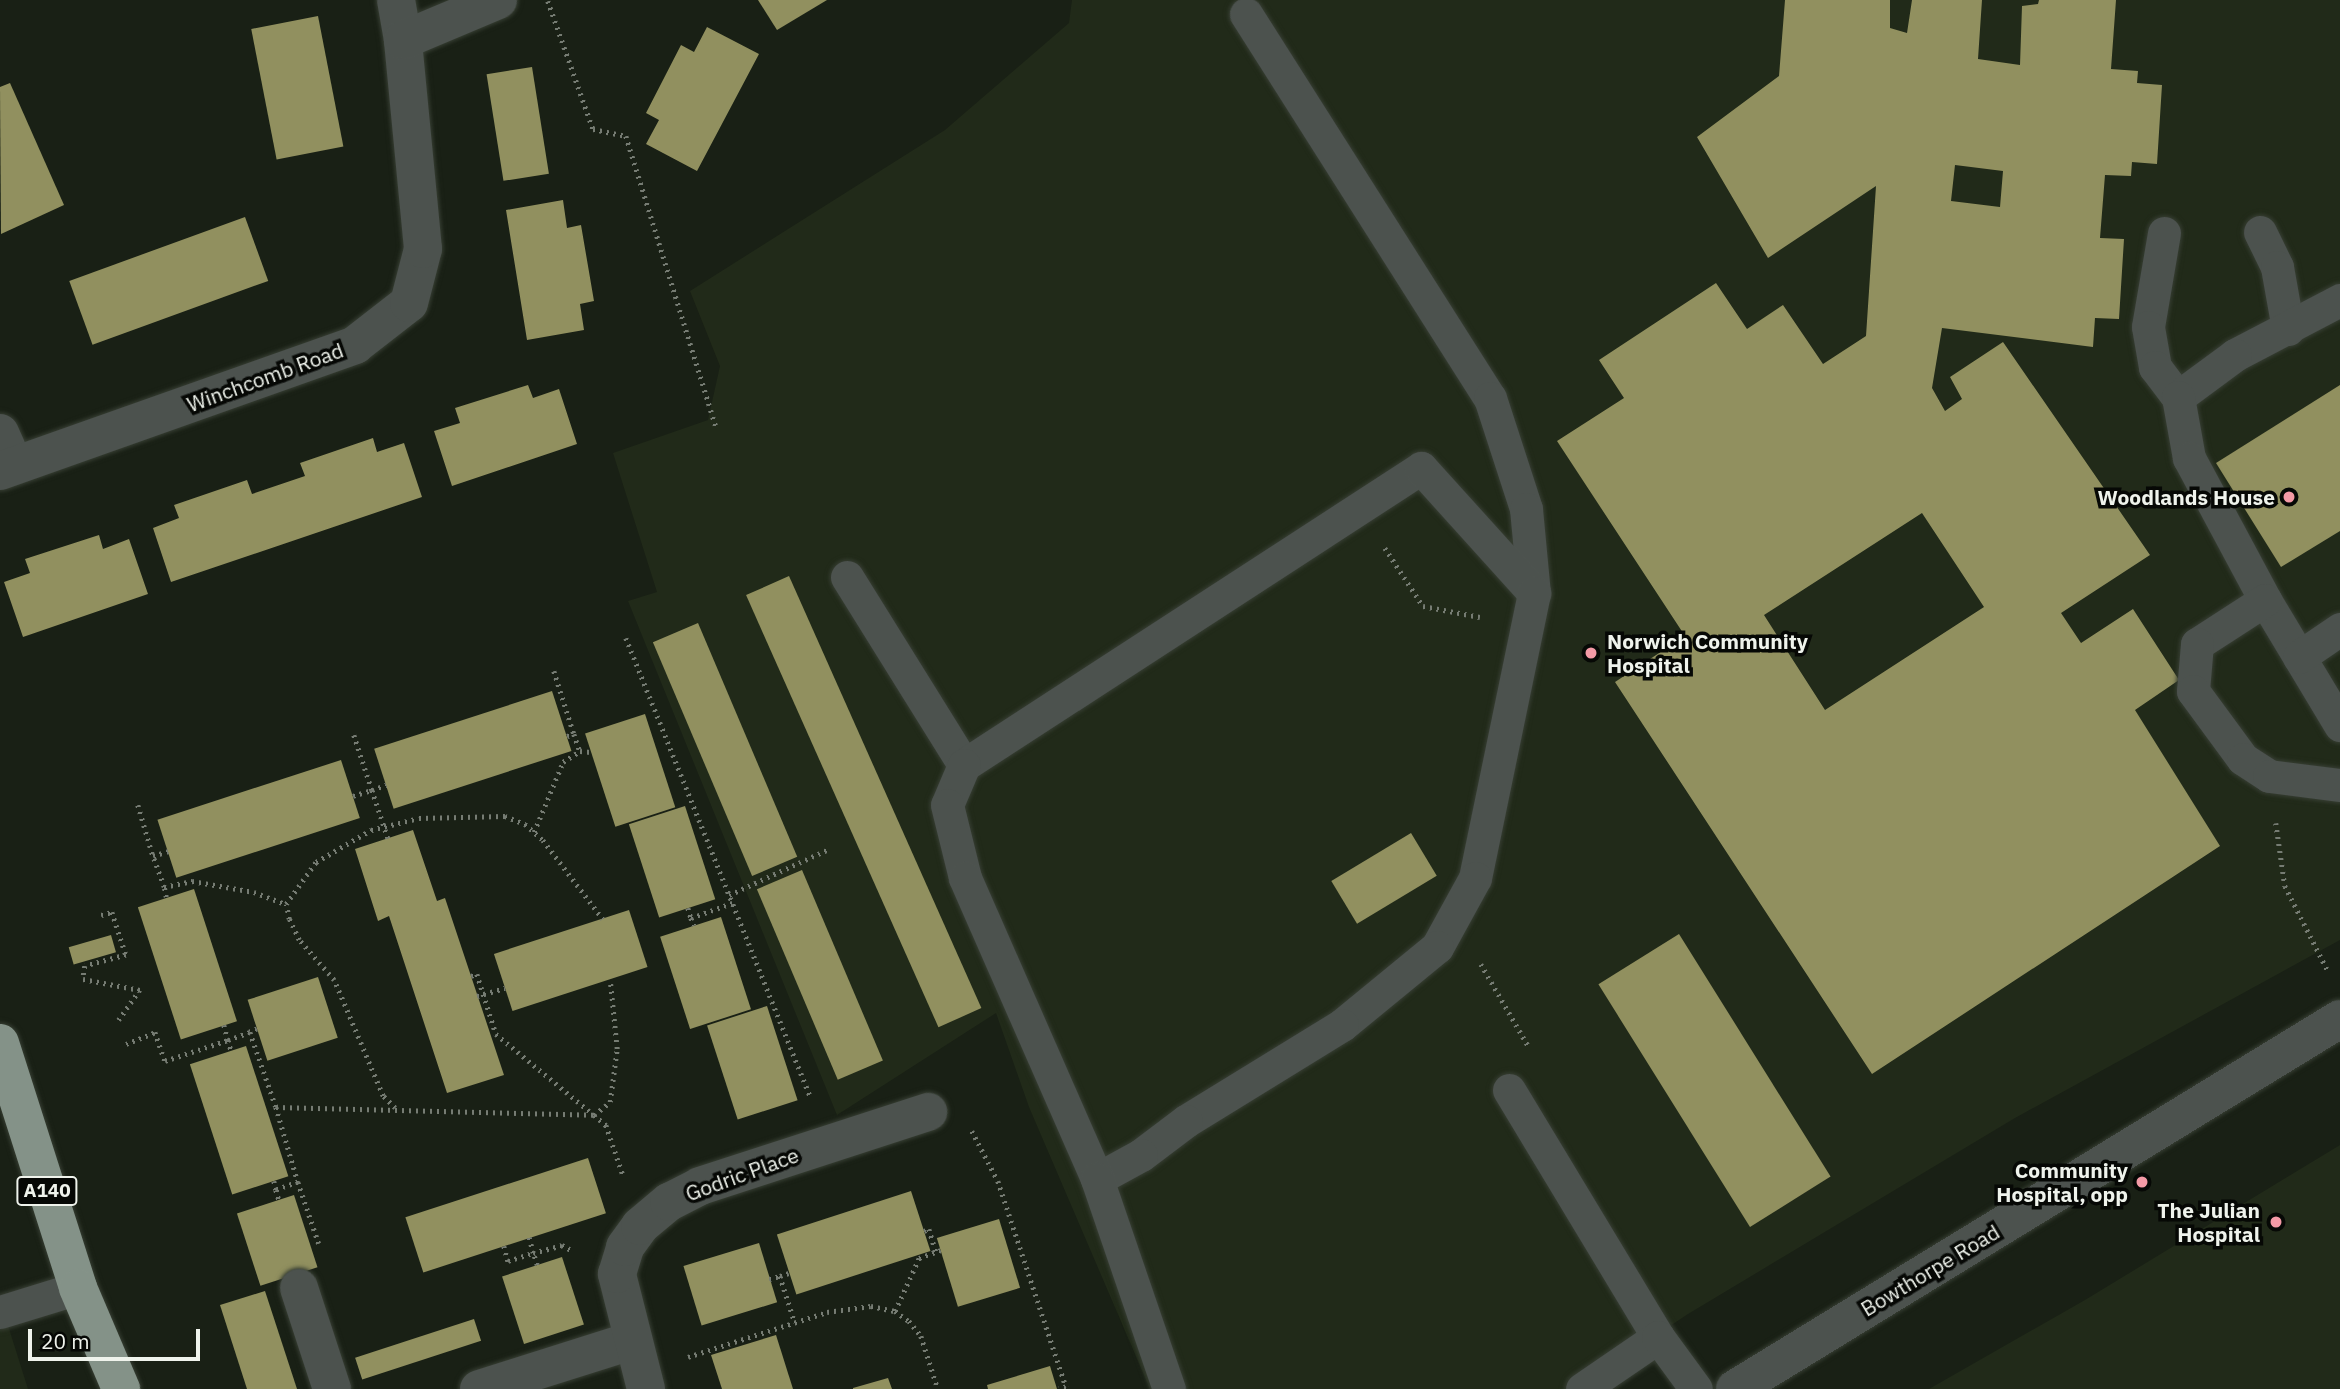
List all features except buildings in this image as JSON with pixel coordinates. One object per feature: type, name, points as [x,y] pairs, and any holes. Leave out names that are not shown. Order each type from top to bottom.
[{"type":"highway","name":"A140","points":[[0,1043],[78,1288],[101,1336],[121,1389]]},
{"type":"highway","name":"A140","points":[[101,1336],[113,1389]]},
{"type":"street","name":"Winchcomb Road","points":[[5,457],[355,345],[409,303],[423,249],[403,40],[396,0]]},
{"type":"street","points":[[403,40],[498,0]]},
{"type":"street","name":"Bowthorpe Road","points":[[1735,1389],[2340,1019]]},
{"type":"street","name":"Godric Place","points":[[639,1367],[617,1274],[625,1247],[640,1226],[669,1202],[700,1186],[928,1112]]},
{"type":"street","points":[[299,1288],[332,1389]]},
{"type":"street","points":[[479,1389],[639,1367]]},
{"type":"lane","points":[[1097,1179],[1141,1155],[1186,1121],[1342,1025],[1437,947],[1475,878],[1534,593],[1526,509],[1490,398],[1246,14]]},
{"type":"lane","points":[[2260,232],[2277,267],[2288,329]]},
{"type":"lane","points":[[2164,233],[2148,327],[2155,366],[2178,397],[2189,458],[2265,600],[2340,725]]},
{"type":"lane","points":[[2178,397],[2235,355],[2340,300]]},
{"type":"lane","points":[[1170,1389],[1097,1179],[965,878],[947,805],[964,765],[1421,468],[1534,593]]},
{"type":"lane","points":[[847,577],[964,765]]},
{"type":"lane","points":[[2265,600],[2197,644],[2193,691],[2243,759],[2269,776],[2340,785]]},
{"type":"lane","points":[[2299,657],[2340,629]]},
{"type":"lane","points":[[1509,1090],[1658,1338],[1696,1389]]},
{"type":"lane","points":[[0,1312],[78,1288]]},
{"type":"lane","points":[[1582,1389],[1658,1338]]},
{"type":"path","points":[[548,0],[593,130],[626,136],[716,426]]},
{"type":"path","points":[[1371,551],[1382,544],[1423,606],[1529,627]]},
{"type":"path","points":[[626,638],[816,1109],[835,1142]]},
{"type":"path","points":[[554,671],[580,751]]},
{"type":"path","points":[[567,736],[574,734]]},
{"type":"path","points":[[354,735],[388,838]]},
{"type":"path","points":[[534,832],[563,762],[580,751],[591,752]]},
{"type":"path","points":[[2269,776],[2285,887],[2313,947],[2333,979]]},
{"type":"path","points":[[353,796],[386,785]]},
{"type":"path","points":[[138,805],[166,897]]},
{"type":"path","points":[[286,904],[316,862],[383,827],[465,815],[505,816],[534,832],[599,909],[603,919]]},
{"type":"path","points":[[729,895],[829,849]]},
{"type":"path","points":[[153,856],[168,851]]},
{"type":"path","points":[[164,887],[192,881],[254,892],[286,904],[299,940],[334,980],[383,1096],[395,1108]]},
{"type":"path","points":[[691,918],[733,903]]},
{"type":"path","points":[[688,908],[694,925]]},
{"type":"path","points":[[101,915],[111,912],[126,955],[85,966],[83,979],[140,990],[119,1020]]},
{"type":"path","points":[[1454,915],[1533,1056]]},
{"type":"path","points":[[471,976],[477,974],[496,1034],[606,1125],[640,1226]]},
{"type":"path","points":[[276,1107],[594,1115],[610,1102],[617,1049],[610,980]]},
{"type":"path","points":[[477,996],[505,988]]},
{"type":"path","points":[[224,1025],[231,1051]]},
{"type":"path","points":[[126,1044],[155,1032],[165,1061],[257,1029]]},
{"type":"path","points":[[250,1032],[298,1182],[275,1190]]},
{"type":"path","points":[[928,1112],[949,1114],[970,1127],[998,1181],[1066,1387],[1059,1389]]},
{"type":"path","points":[[274,1181],[279,1200]]},
{"type":"path","points":[[895,1311],[919,1258],[939,1251],[929,1229],[924,1231]]},
{"type":"path","points":[[504,1246],[508,1261],[533,1253],[528,1238]]},
{"type":"path","points":[[769,1279],[789,1273]]},
{"type":"path","points":[[780,1276],[795,1323]]},
{"type":"path","points":[[639,1367],[850,1307],[895,1311],[921,1336],[938,1389]]},
{"type":"shaded area","name":"Norwich Community Hospital","points":[[1072,0],[2340,0],[2340,940],[2015,1118],[1688,1314],[1575,1389],[1150,1389],[1029,1107],[996,1013],[837,1115],[628,601],[657,592],[613,453],[708,420],[720,366],[690,291],[945,130],[1069,23]]},
{"type":"shaded area","name":"The Julian Hospital","points":[[2340,1145],[2340,1389],[1929,1389],[2085,1300]]},
{"type":"shaded area","points":[[0,1300],[28,1389],[0,1389]]},
{"type":"place","name":"Woodlands House","points":[[2289,497]]},
{"type":"place","name":"Norwich Community Hospital","points":[[1591,653]]},
{"type":"place","name":"Community Hospital, opp","points":[[2142,1182]]},
{"type":"place","name":"The Julian Hospital","points":[[2276,1222]]}]
